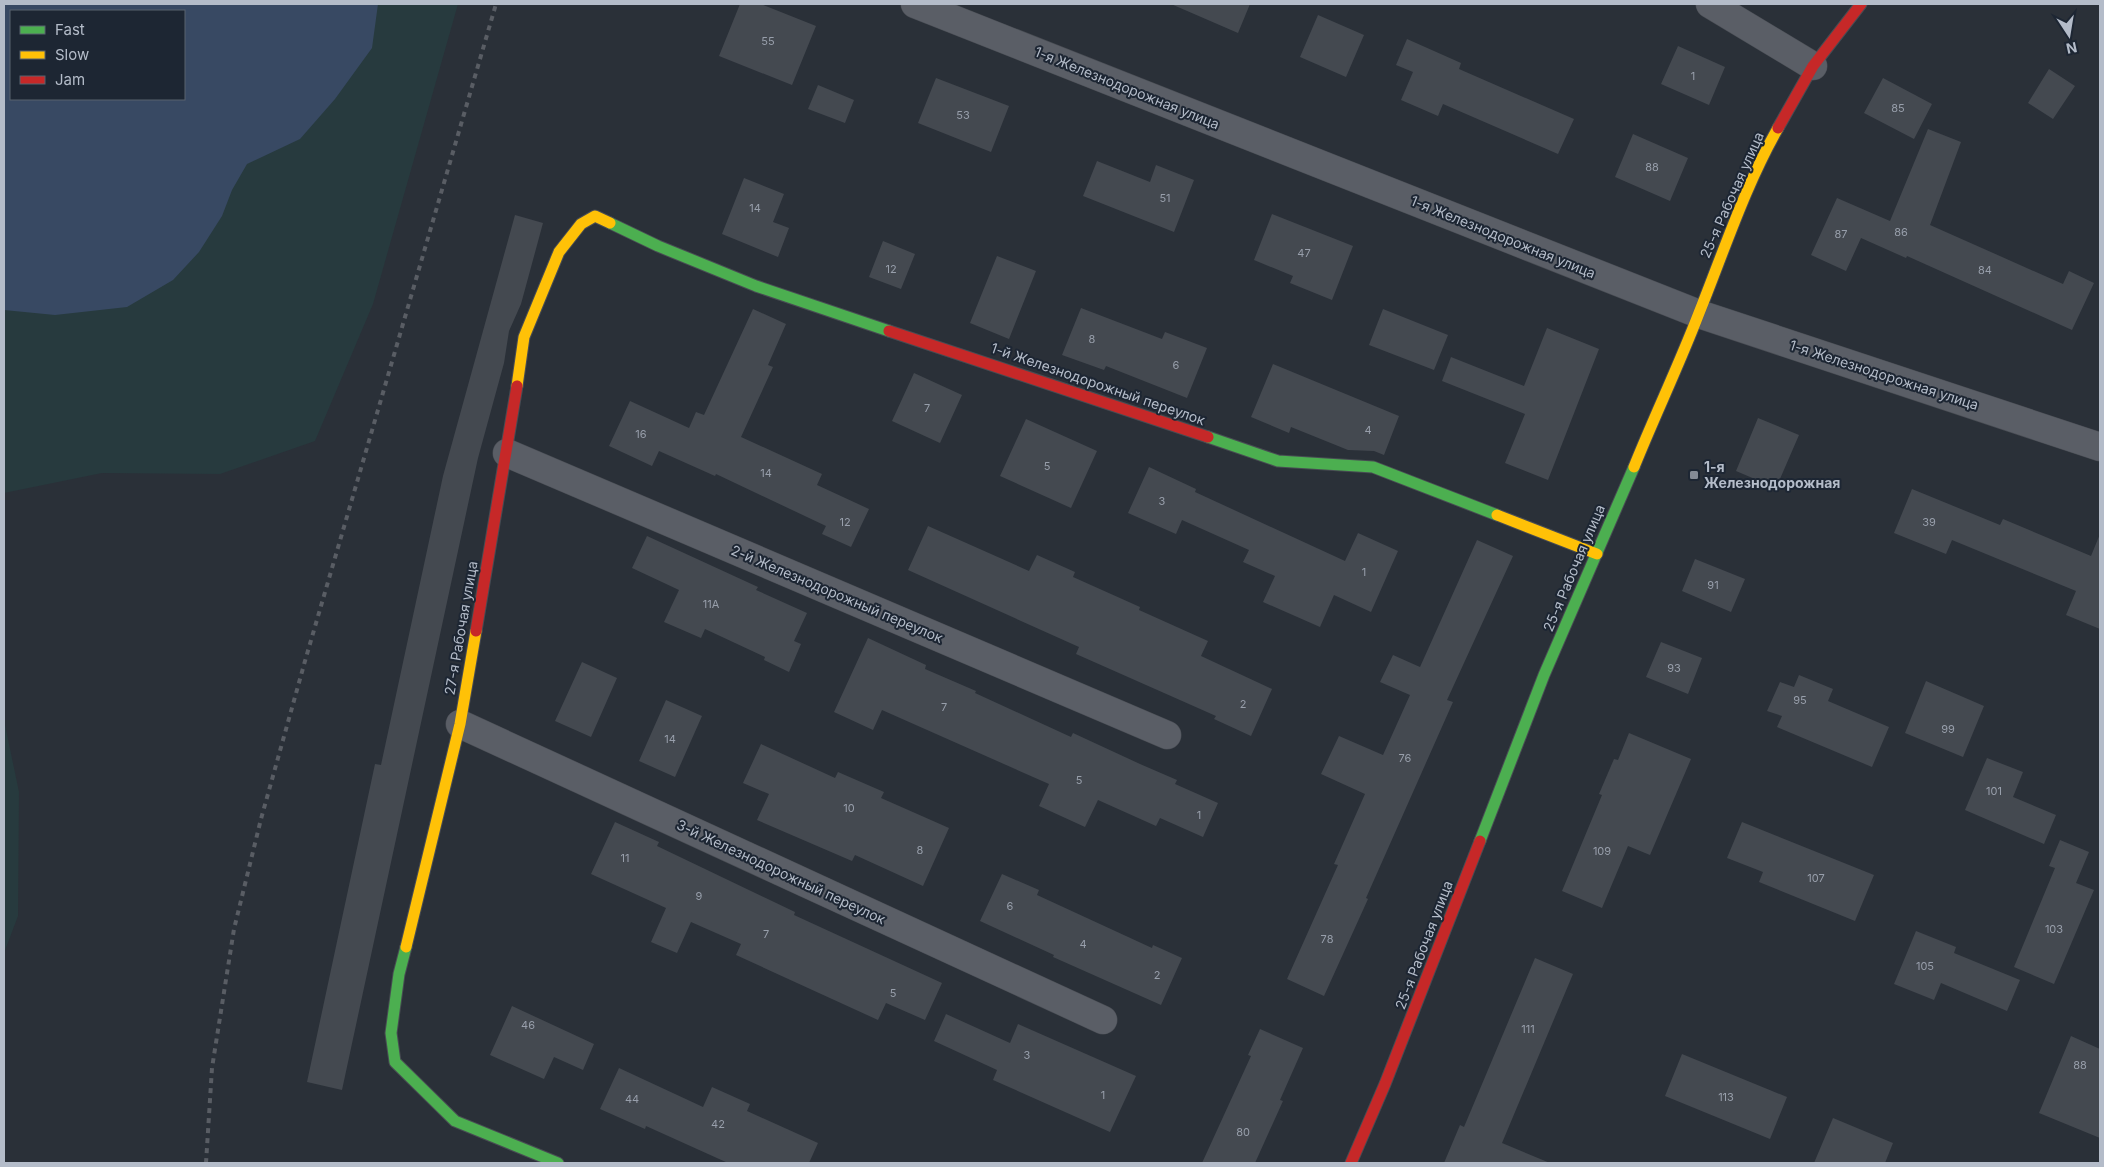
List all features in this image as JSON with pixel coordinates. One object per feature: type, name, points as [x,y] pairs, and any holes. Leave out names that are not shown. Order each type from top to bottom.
[{"type":"street","name":"1-я Железнодорожная улица","points":[[915,4],[1699,314],[2098,442]]},
{"type":"street","points":[[1710,4],[1813,66]]},
{"type":"street","name":"25-я Рабочая улица","points":[[1351,1163],[1385,1084],[1544,675],[1699,314],[1727,238],[1768,145],[1813,66],[1861,4]]},
{"type":"street","name":"27-я Рабочая улица","points":[[558,1163],[455,1121],[395,1062],[391,1033],[399,974],[460,724],[507,452],[524,337],[559,252],[580,224],[595,216]]},
{"type":"street","name":"1-й Железнодорожный переулок","points":[[595,216],[658,246],[766,289],[1278,461],[1373,467],[1597,554]]},
{"type":"street","name":"2-й Железнодорожный переулок","points":[[507,452],[1167,735]]},
{"type":"street","name":"3-й Железнодорожный переулок","points":[[460,724],[1103,1020]]},
{"type":"green space","points":[[4,4],[458,4],[373,304],[315,441],[220,474],[102,473],[4,493]]},
{"type":"green space","points":[[4,720],[19,792],[18,916],[4,953]]},
{"type":"water","points":[[4,4],[378,4],[372,48],[335,99],[300,139],[247,164],[232,190],[222,216],[199,252],[173,280],[127,307],[55,315],[4,310]]},
{"type":"building","points":[[740,4],[761,4],[816,26],[792,85],[719,56]]},
{"type":"building","points":[[1171,4],[1250,4],[1238,33]]},
{"type":"building","points":[[1318,15],[1364,35],[1346,77],[1300,57]]},
{"type":"building","points":[[1407,39],[1461,63],[1459,69],[1574,119],[1558,154],[1443,104],[1438,116],[1401,100],[1413,72],[1396,65]]},
{"type":"building","points":[[1678,46],[1725,67],[1709,105],[1661,84]]},
{"type":"building","points":[[2049,69],[2075,86],[2053,119],[2028,103]]},
{"type":"building","points":[[936,78],[1009,106],[991,152],[918,123]]},
{"type":"building","points":[[1883,78],[1932,104],[1914,139],[1864,113]]},
{"type":"building","points":[[818,85],[854,100],[845,123],[808,109]]},
{"type":"building","points":[[1928,129],[1961,142],[1930,225],[2063,284],[2069,271],[2094,283],[2072,330],[1907,256],[1906,258],[1861,238],[1846,271],[1811,255],[1837,198],[1890,221]]},
{"type":"building","points":[[1633,134],[1688,158],[1670,201],[1615,177]]},
{"type":"building","points":[[1097,161],[1150,182],[1156,165],[1194,180],[1174,232],[1083,196]]},
{"type":"building","points":[[744,178],[784,194],[773,222],[789,228],[778,257],[722,234]]},
{"type":"building","points":[[1272,214],[1353,246],[1332,300],[1290,283],[1293,276],[1254,260]]},
{"type":"building","points":[[515,215],[543,223],[521,304],[509,331],[504,363],[478,458],[342,1090],[307,1082],[375,764],[381,765],[443,476]]},
{"type":"building","points":[[883,241],[915,254],[901,289],[869,277]]},
{"type":"building","points":[[997,256],[1036,271],[1009,339],[970,323]]},
{"type":"building","points":[[1081,308],[1162,339],[1165,332],[1207,348],[1187,398],[1106,366],[1104,370],[1062,355]]},
{"type":"building","points":[[753,309],[786,324],[768,365],[773,367],[741,437],[822,474],[817,485],[869,509],[851,547],[822,534],[826,526],[716,474],[715,476],[659,451],[652,466],[609,446],[630,401],[689,428],[696,412],[704,415]]},
{"type":"building","points":[[1383,309],[1448,335],[1434,370],[1369,345]]},
{"type":"building","points":[[1547,328],[1599,349],[1548,480],[1505,463],[1525,414],[1442,381],[1451,357],[1524,386]]},
{"type":"building","points":[[1273,364],[1399,416],[1384,455],[1374,451],[1348,450],[1291,427],[1289,433],[1251,417]]},
{"type":"building","points":[[914,373],[962,395],[940,443],[892,421]]},
{"type":"building","points":[[1758,418],[1799,435],[1776,488],[1736,471]]},
{"type":"building","points":[[1026,419],[1097,451],[1071,508],[1000,476]]},
{"type":"building","points":[[1149,467],[1196,489],[1195,492],[1345,561],[1358,533],[1398,551],[1371,612],[1334,595],[1320,627],[1263,602],[1275,576],[1243,562],[1249,550],[1182,520],[1176,534],[1128,513]]},
{"type":"building","points":[[1912,489],[2000,525],[2003,519],[2091,556],[2100,534],[2100,629],[2066,615],[2076,591],[1952,540],[1946,554],[1894,533]]},
{"type":"building","points":[[928,526],[1029,571],[1037,555],[1075,572],[1073,577],[1140,607],[1139,610],[1208,641],[1201,656],[1272,689],[1251,736],[1214,719],[1216,716],[1076,654],[1079,647],[908,570]]},
{"type":"building","points":[[647,536],[758,587],[756,590],[807,613],[794,641],[801,644],[789,672],[764,660],[765,657],[705,629],[701,638],[664,622],[679,590],[632,568]]},
{"type":"building","points":[[1477,540],[1513,556],[1447,700],[1453,702],[1324,996],[1287,979],[1338,865],[1334,864],[1365,794],[1321,774],[1339,736],[1383,755],[1410,695],[1380,682],[1393,655],[1420,667]]},
{"type":"building","points":[[1695,559],[1745,579],[1731,612],[1682,591]]},
{"type":"building","points":[[868,638],[926,665],[925,669],[976,691],[975,693],[1071,737],[1073,733],[1177,780],[1175,784],[1218,803],[1203,837],[1160,818],[1156,826],[1098,800],[1085,827],[1039,806],[1049,784],[882,710],[873,730],[834,712]]},
{"type":"building","points":[[1661,642],[1702,658],[1688,694],[1646,677]]},
{"type":"building","points":[[582,662],[617,678],[591,737],[555,721]]},
{"type":"building","points":[[1799,675],[1833,689],[1828,701],[1889,727],[1872,767],[1777,727],[1782,716],[1767,711],[1780,682],[1794,687]]},
{"type":"building","points":[[1926,681],[1984,706],[1963,757],[1905,733]]},
{"type":"building","points":[[666,700],[702,716],[675,777],[639,761]]},
{"type":"building","points":[[1629,733],[1691,759],[1650,855],[1628,846],[1602,908],[1562,891],[1602,795],[1599,794],[1614,759],[1618,760]]},
{"type":"building","points":[[761,744],[835,778],[838,772],[884,792],[881,798],[949,828],[923,886],[855,855],[852,861],[757,820],[769,794],[743,783]]},
{"type":"building","points":[[1987,758],[2023,772],[2013,797],[2056,815],[2044,844],[1965,810]]},
{"type":"building","points":[[615,822],[659,842],[657,846],[795,912],[794,915],[942,983],[925,1020],[886,1003],[878,1020],[736,955],[741,944],[691,922],[677,953],[651,942],[666,908],[591,874]]},
{"type":"building","points":[[1742,822],[1874,875],[1855,921],[1759,882],[1763,872],[1727,858]]},
{"type":"building","points":[[2060,840],[2089,852],[2076,883],[2094,890],[2054,984],[2014,967],[2055,868],[2049,866]]},
{"type":"building","points":[[1002,874],[1039,890],[1037,895],[1152,948],[1153,945],[1182,958],[1161,1005],[1053,957],[1054,955],[980,921]]},
{"type":"building","points":[[1916,931],[1956,947],[1954,953],[2020,980],[2007,1011],[1941,983],[1934,1000],[1894,984]]},
{"type":"building","points":[[1535,958],[1573,974],[1502,1143],[1550,1163],[1444,1163],[1460,1125],[1464,1127]]},
{"type":"building","points":[[512,1006],[594,1044],[583,1070],[554,1057],[544,1079],[490,1055]]},
{"type":"building","points":[[946,1014],[1010,1043],[1018,1024],[1136,1076],[1110,1132],[993,1080],[997,1070],[934,1041]]},
{"type":"building","points":[[1260,1029],[1303,1048],[1280,1100],[1283,1101],[1255,1163],[1202,1163],[1251,1056],[1248,1055]]},
{"type":"building","points":[[2071,1036],[2100,1049],[2100,1138],[2039,1113]]},
{"type":"building","points":[[1682,1054],[1787,1097],[1770,1139],[1665,1096]]},
{"type":"building","points":[[619,1068],[703,1107],[712,1087],[750,1104],[747,1111],[818,1143],[809,1163],[728,1163],[646,1126],[645,1129],[600,1109]]},
{"type":"building","points":[[1833,1118],[1893,1143],[1885,1163],[1814,1163]]},
{"type":"railway","points":[[206,1163],[212,1068],[234,929],[261,819],[496,4]]},
{"type":"traffic: fast","points":[[610,223],[658,246],[756,286],[889,331]]},
{"type":"traffic: fast","points":[[1208,437],[1278,461],[1373,467],[1497,515]]},
{"type":"traffic: fast","points":[[1480,841],[1544,675],[1634,467]]},
{"type":"traffic: fast","points":[[406,947],[399,974],[391,1033],[395,1062],[455,1121],[558,1163]]},
{"type":"traffic: slow","points":[[1634,467],[1691,332],[1735,219],[1755,173],[1778,128]]},
{"type":"traffic: slow","points":[[517,386],[524,337],[559,252],[581,224],[595,216],[610,223]]},
{"type":"traffic: slow","points":[[1497,515],[1597,554]]},
{"type":"traffic: slow","points":[[406,947],[460,724],[476,631]]},
{"type":"traffic: jam","points":[[1778,128],[1813,66],[1861,4]]},
{"type":"traffic: jam","points":[[889,331],[1208,437]]},
{"type":"traffic: jam","points":[[476,631],[517,386]]},
{"type":"traffic: jam","points":[[1351,1163],[1385,1084],[1480,841]]},
{"type":"place","name":"1-я Железнодорожная","points":[[1694,475]]}]
